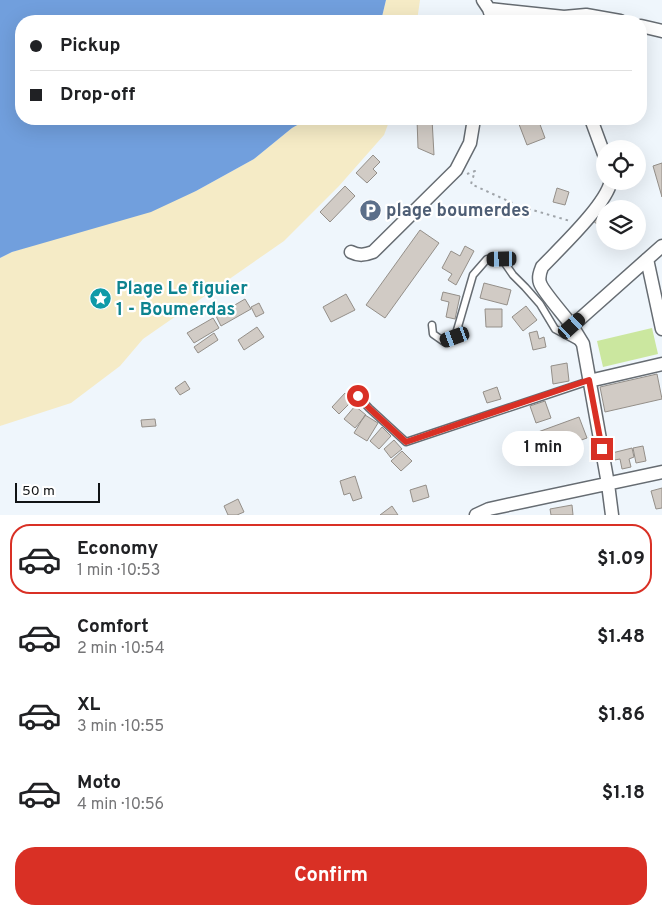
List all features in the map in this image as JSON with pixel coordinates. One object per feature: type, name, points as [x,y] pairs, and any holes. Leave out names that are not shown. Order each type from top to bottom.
[{"type":"street","points":[[491,12],[522,15]]},
{"type":"street","points":[[647,27],[662,31]]},
{"type":"street","points":[[351,252],[360,255],[373,252],[456,170],[470,142],[473,125]]},
{"type":"street","points":[[593,125],[599,140]]},
{"type":"street","points":[[608,190],[582,225],[542,267],[539,274],[542,287],[572,326],[583,344],[612,515]]},
{"type":"street","points":[[572,326],[662,246]]},
{"type":"street","points":[[647,259],[662,329]]},
{"type":"street","points":[[589,380],[662,364]]},
{"type":"street","points":[[476,515],[489,509],[662,472]]},
{"type":"lane","points":[[432,325],[433,334],[443,341],[455,337],[473,275],[487,259],[502,259],[513,275],[540,304],[555,329],[583,344]]},
{"type":"lane","points":[[358,396],[406,442],[589,380]]},
{"type":"path","points":[[456,170],[464,175],[475,171],[471,184],[519,206],[582,225]]},
{"type":"green space","points":[[652,328],[658,354],[603,367],[597,341]]},
{"type":"sand","points":[[386,0],[420,0],[418,15],[382,15]]},
{"type":"sand","name":"Plage Le figuier 1 - Boumerdas","points":[[297,125],[388,125],[384,135],[339,186],[284,241],[143,339],[120,366],[71,403],[0,426],[0,258],[12,252],[196,191],[254,159]]},
{"type":"water","points":[[0,0],[386,0],[382,15],[15,15],[15,125],[297,125],[254,159],[196,191],[151,212],[12,252],[0,258]]},
{"type":"building","points":[[417,125],[432,125],[434,155],[418,148]]},
{"type":"building","points":[[519,125],[540,125],[545,138],[527,145]]},
{"type":"building","points":[[373,155],[380,162],[373,169],[377,173],[367,183],[356,173]]},
{"type":"building","points":[[662,163],[662,197],[653,166]]},
{"type":"building","points":[[345,186],[355,196],[330,222],[320,212]]},
{"type":"building","points":[[557,188],[569,192],[565,205],[553,202]]},
{"type":"building","points":[[420,230],[439,243],[385,318],[366,305]]},
{"type":"building","points":[[465,246],[474,251],[456,285],[448,280],[452,274],[442,268],[451,251],[460,256]]},
{"type":"building","points":[[484,283],[511,290],[507,305],[480,298]]},
{"type":"building","points":[[443,292],[460,296],[455,319],[446,317],[449,302],[441,300]]},
{"type":"building","points":[[346,294],[355,310],[331,322],[323,307]]},
{"type":"building","points":[[245,299],[251,309],[221,326],[216,316]]},
{"type":"building","points":[[259,303],[264,313],[256,317],[251,307]]},
{"type":"building","points":[[526,306],[537,320],[523,331],[512,317]]},
{"type":"building","points":[[485,309],[502,309],[502,327],[486,327]]},
{"type":"building","points":[[213,318],[219,328],[194,343],[187,333]]},
{"type":"building","points":[[257,327],[264,337],[244,350],[238,340]]},
{"type":"building","points":[[537,331],[539,339],[544,337],[546,347],[533,350],[529,333]]},
{"type":"building","points":[[214,333],[218,340],[198,353],[194,347]]},
{"type":"building","points":[[567,363],[569,381],[553,384],[551,366]]},
{"type":"building","points":[[657,374],[662,399],[605,412],[600,387]]},
{"type":"building","points":[[185,381],[190,389],[180,395],[175,388]]},
{"type":"building","points":[[497,387],[501,399],[487,403],[483,392]]},
{"type":"building","points":[[345,393],[353,400],[339,414],[332,407]]},
{"type":"building","points":[[545,401],[551,418],[536,423],[530,406]]},
{"type":"building","points":[[355,406],[366,415],[355,428],[344,419]]},
{"type":"building","points":[[365,415],[378,423],[367,441],[354,433]]},
{"type":"building","points":[[579,417],[587,438],[545,453],[538,432]]},
{"type":"building","points":[[155,419],[156,426],[142,427],[141,420]]},
{"type":"building","points":[[382,427],[391,436],[379,449],[370,441]]},
{"type":"building","points":[[394,440],[402,449],[391,458],[384,449]]},
{"type":"building","points":[[643,446],[646,461],[636,463],[633,448]]},
{"type":"building","points":[[632,448],[634,457],[629,459],[631,467],[622,469],[620,459],[609,461],[608,454]]},
{"type":"building","points":[[402,451],[412,461],[401,471],[391,461]]},
{"type":"building","points":[[355,476],[362,498],[353,501],[350,493],[344,495],[340,481]]},
{"type":"building","points":[[426,485],[429,497],[413,502],[410,490]]},
{"type":"building","points":[[662,488],[662,508],[656,509],[651,491]]},
{"type":"building","points":[[238,499],[244,512],[237,515],[228,515],[224,506]]},
{"type":"building","points":[[572,505],[573,515],[551,515],[550,509]]},
{"type":"building","points":[[392,506],[398,515],[380,515]]},
{"type":"place","name":"plage boumerdes","points":[[370,211]]},
{"type":"place","name":"Plage Le figuier 1 - Boumerdas","points":[[100,299]]},
{"type":"route","points":[[358,396],[406,442],[589,380],[602,449]]}]
